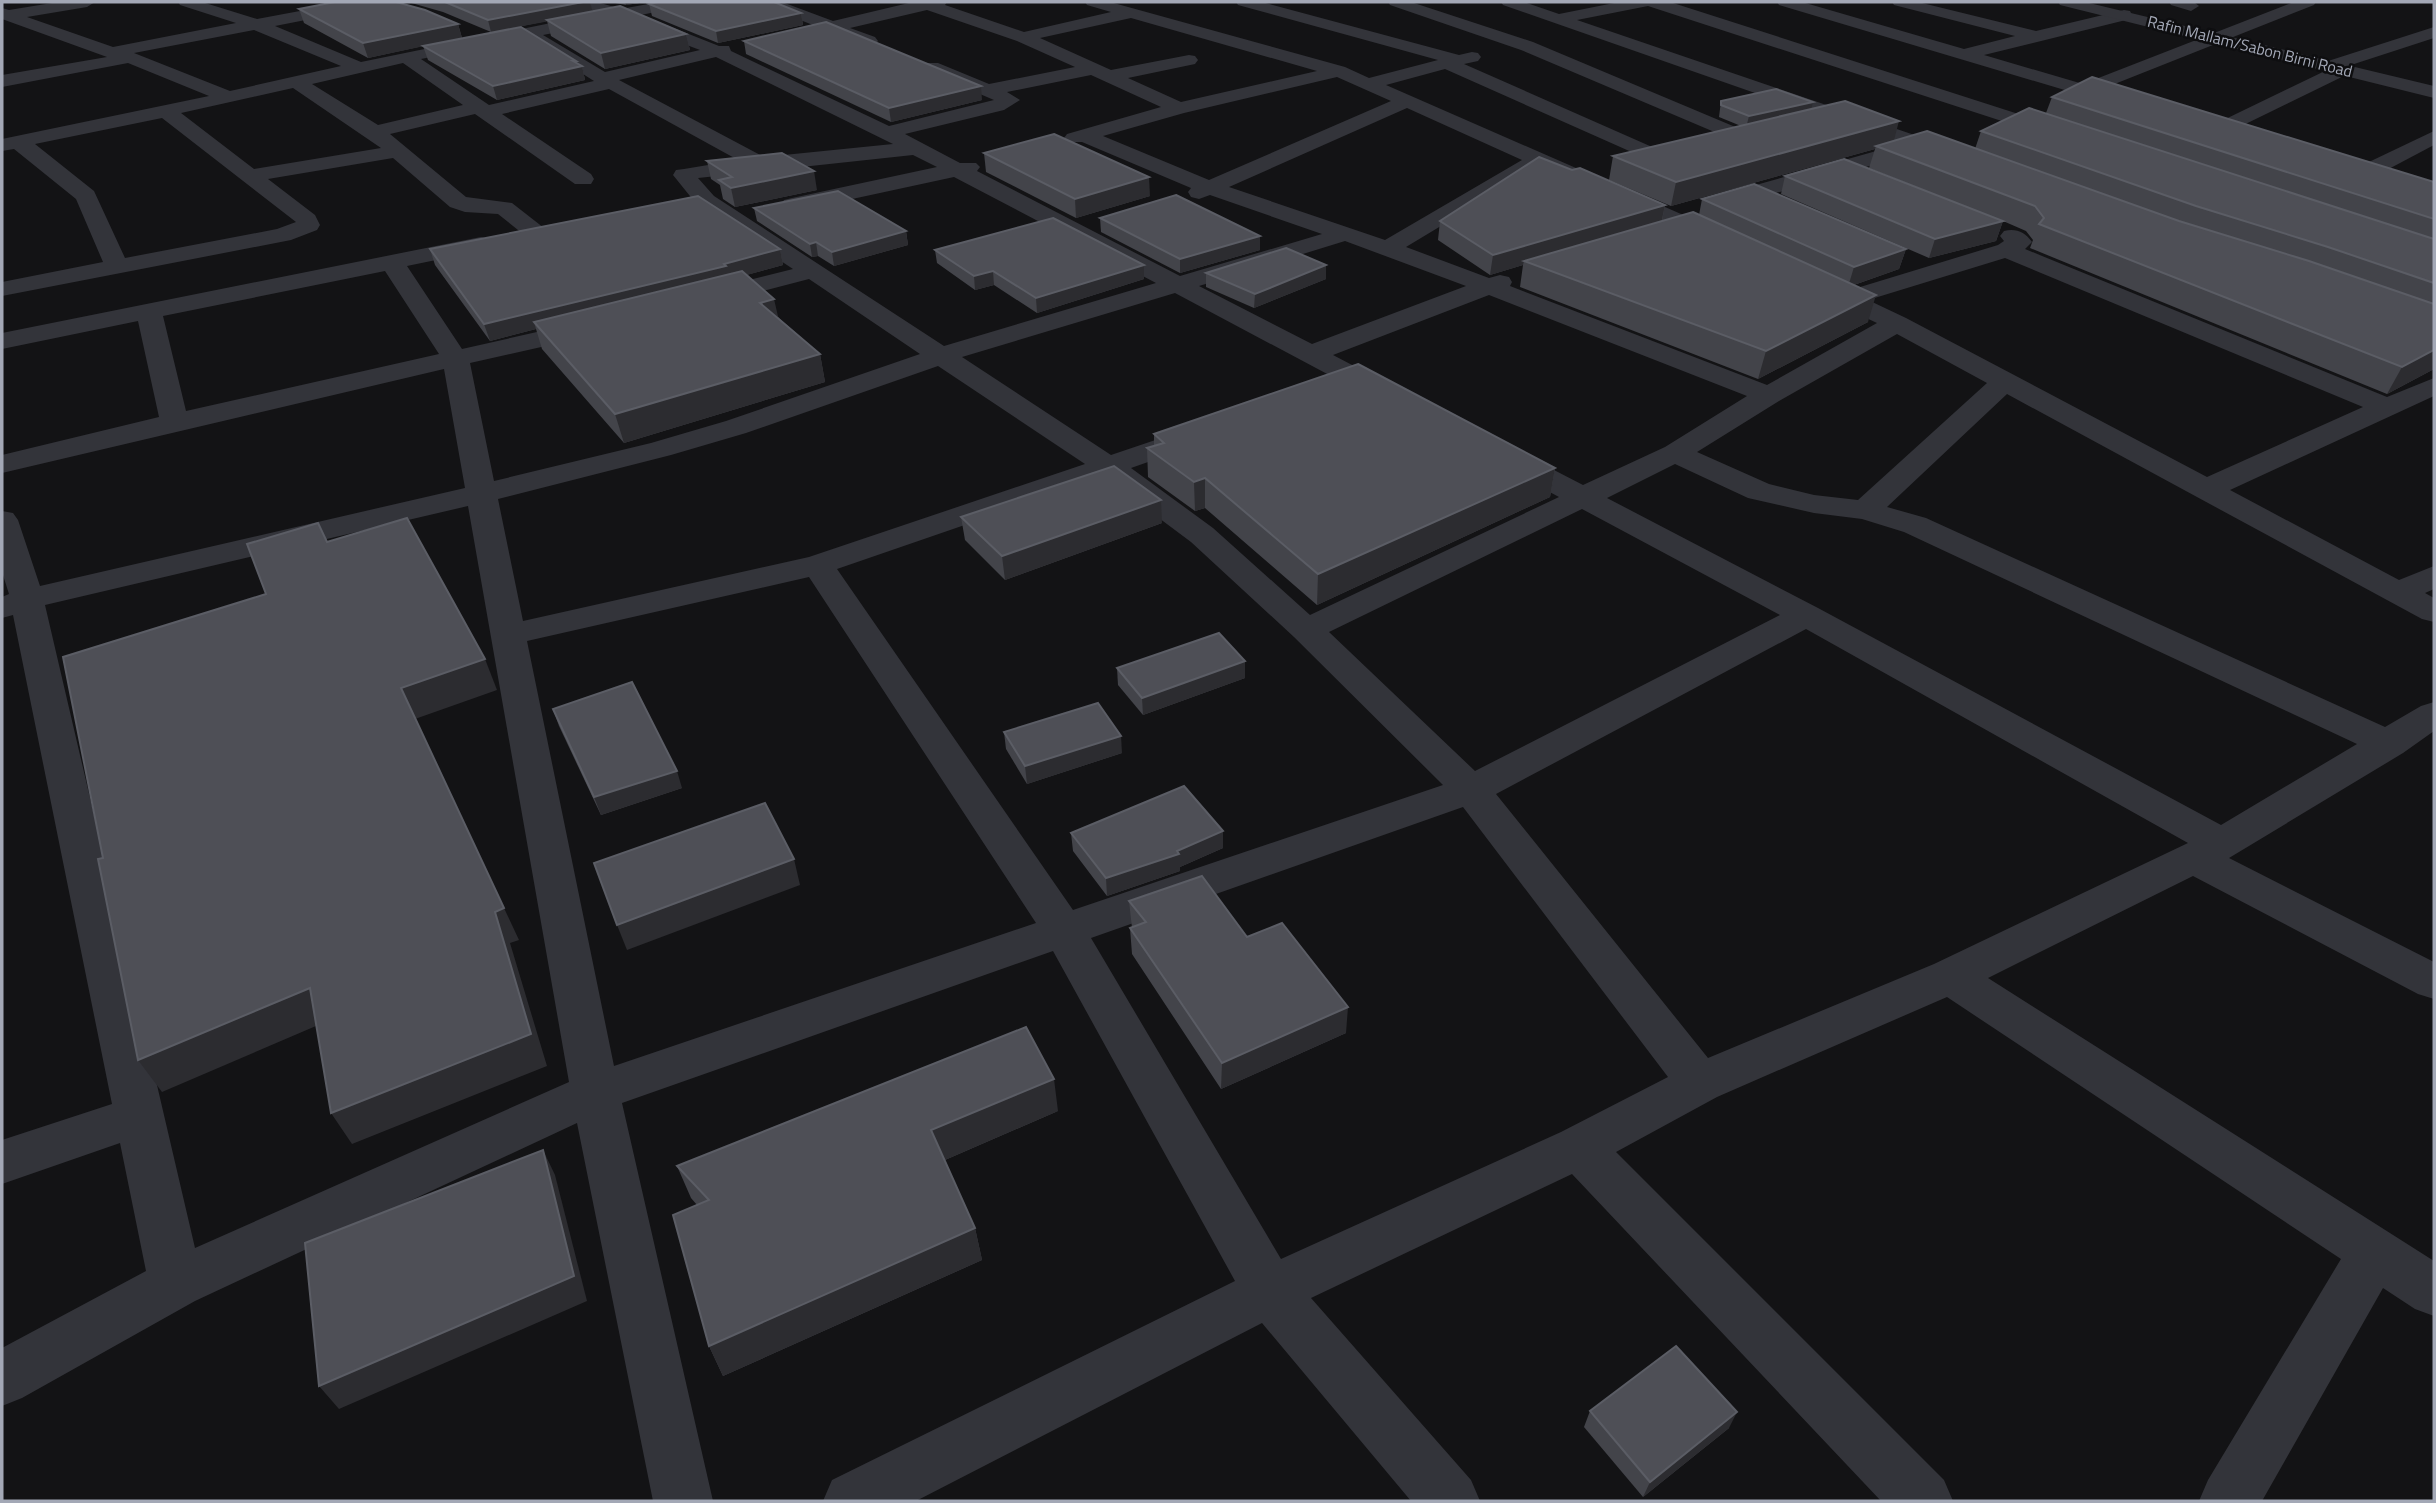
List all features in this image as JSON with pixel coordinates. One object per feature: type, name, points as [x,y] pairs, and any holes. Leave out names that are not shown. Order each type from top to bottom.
[{"type":"street","points":[[3,15],[87,2]]},
{"type":"street","points":[[186,2],[257,24],[323,49],[360,68]]},
{"type":"street","points":[[2,81],[257,24],[372,2]]},
{"type":"street","points":[[580,2],[625,13],[729,49],[917,148],[970,167],[1085,226],[1178,285],[1415,409]]},
{"type":"street","points":[[174,117],[229,97],[406,57],[683,2]]},
{"type":"street","points":[[768,2],[880,46]]},
{"type":"street","points":[[1093,2],[1339,71],[1738,248]]},
{"type":"street","points":[[1250,2],[1452,62],[1661,158]]},
{"type":"street","points":[[1396,2],[1527,46],[1691,115],[1752,137],[1709,147]]},
{"type":"street","points":[[1509,2],[1784,94],[1973,162]]},
{"type":"street","points":[[1559,19],[1643,2]]},
{"type":"street","points":[[1654,2],[2077,140]]},
{"type":"street","points":[[1785,2],[2151,110]]},
{"type":"street","points":[[1900,2],[2037,37]]},
{"type":"street","points":[[1867,25],[1974,2]]},
{"type":"street","name":"Rafin Mallam/Sabon Birni Road","points":[[2066,2],[2434,92]]},
{"type":"street","points":[[1652,237],[1679,221],[1752,193],[2012,118],[2304,2]]},
{"type":"street","points":[[806,32],[929,3],[1023,37],[1179,108]]},
{"type":"street","points":[[1023,37],[1133,13]]},
{"type":"street","points":[[3,15],[121,55],[229,97]]},
{"type":"street","points":[[1967,54],[2123,15]]},
{"type":"street","points":[[464,30],[488,40]]},
{"type":"street","points":[[1366,84],[1593,30]]},
{"type":"street","points":[[527,32],[606,81],[763,165]]},
{"type":"street","points":[[2242,139],[2210,129],[2337,67],[2434,32]]},
{"type":"street","points":[[25,42],[60,36]]},
{"type":"street","points":[[323,49],[349,44]]},
{"type":"street","points":[[375,132],[606,81],[729,49]]},
{"type":"street","points":[[406,57],[583,179]]},
{"type":"street","points":[[889,132],[997,106],[1010,100],[916,60]]},
{"type":"street","points":[[988,90],[1189,60]]},
{"type":"street","points":[[1058,142],[1179,108],[1339,71]]},
{"type":"street","points":[[296,82],[375,132],[458,202],[504,208],[536,233]]},
{"type":"street","points":[[1799,125],[1930,91]]},
{"type":"street","points":[[1744,103],[1784,94]]},
{"type":"street","points":[[10,143],[315,96]]},
{"type":"street","points":[[1173,200],[1211,188],[1406,102]]},
{"type":"street","points":[[1691,115],[1718,109]]},
{"type":"street","points":[[2,289],[283,235],[309,225],[307,220],[174,117]]},
{"type":"street","points":[[1083,135],[1211,188],[1388,248],[1769,395]]},
{"type":"street","points":[[2381,183],[2351,174],[2434,137]]},
{"type":"street","points":[[10,143],[46,161],[86,196],[117,268]]},
{"type":"street","points":[[917,148],[684,175],[742,210],[813,271],[1110,467],[1202,535],[1306,630],[1472,790],[1700,1083]]},
{"type":"street","points":[[249,176],[398,151]]},
{"type":"street","points":[[1634,165],[1685,153]]},
{"type":"street","points":[[1388,248],[1536,160]]},
{"type":"street","points":[[13,168],[46,161]]},
{"type":"street","points":[[680,206],[742,210],[970,167]]},
{"type":"street","points":[[1841,167],[1874,181]]},
{"type":"street","points":[[1581,177],[1608,171]]},
{"type":"street","points":[[1752,193],[1788,209]]},
{"type":"street","points":[[2,341],[562,228]]},
{"type":"street","points":[[14,604],[662,449],[736,427],[942,355],[1345,234]]},
{"type":"street","points":[[1846,299],[1933,272],[1999,239],[2387,407]]},
{"type":"street","points":[[1897,256],[1933,272]]},
{"type":"street","points":[[392,262],[456,360],[595,1092],[683,1501]]},
{"type":"street","points":[[680,305],[813,271]]},
{"type":"street","points":[[1311,355],[1488,286],[1526,275]]},
{"type":"street","points":[[1810,282],[1897,323],[2434,612]]},
{"type":"street","points":[[149,312],[174,422]]},
{"type":"street","points":[[2,464],[613,322]]},
{"type":"street","points":[[1306,630],[1675,453],[1769,395],[1897,323]]},
{"type":"street","points":[[1316,391],[1355,377]]},
{"type":"street","points":[[1865,510],[2005,381]]},
{"type":"street","points":[[2206,489],[2434,386]]},
{"type":"street","points":[[508,635],[818,565],[1110,467],[1226,424]]},
{"type":"street","points":[[1486,446],[1805,615],[2434,982]]},
{"type":"street","points":[[1675,453],[1759,491],[1814,503],[1865,510],[1915,525],[2389,744]]},
{"type":"street","points":[[2,520],[14,604],[176,1283]]},
{"type":"street","points":[[818,565],[1063,931],[1270,1291],[1450,1501]]},
{"type":"street","points":[[2399,593],[2434,576]]},
{"type":"street","points":[[2,1378],[176,1283],[595,1092],[1472,790],[1805,615]]},
{"type":"street","points":[[853,1501],[1270,1291],[1579,1147],[1700,1083],[1950,976],[2208,851],[2389,744],[2434,714]]},
{"type":"street","points":[[1950,976],[2434,1291]]},
{"type":"street","points":[[2,1162],[138,1116]]},
{"type":"street","points":[[1579,1147],[1923,1501]]},
{"type":"street","points":[[2229,1501],[2375,1251]]},
{"type":"building","points":[[335,2],[396,2],[425,10],[458,24],[363,43],[299,9]]},
{"type":"building","points":[[445,2],[583,2],[488,20]]},
{"type":"building","points":[[774,2],[801,13],[716,31],[649,4]]},
{"type":"building","points":[[620,6],[686,34],[601,53],[547,20]]},
{"type":"building","points":[[826,22],[981,86],[889,108],[744,41]]},
{"type":"building","points":[[521,27],[582,66],[493,86],[423,46]]},
{"type":"building","points":[[2092,77],[2434,182],[2434,219],[2052,97]]},
{"type":"building","points":[[1776,89],[1813,102],[1749,116],[1721,105],[1721,101]]},
{"type":"building","points":[[1845,101],[1899,121],[1676,182],[1613,156]]},
{"type":"building","points":[[2029,108],[2434,239],[2434,283],[2196,206],[1981,131]]},
{"type":"building","points":[[1927,131],[2179,221],[2309,261],[2434,304],[2434,350],[2402,367],[2039,224],[2044,218],[2035,206],[1876,146]]},
{"type":"building","points":[[1054,134],[1149,177],[1075,199],[984,153]]},
{"type":"building","points":[[782,153],[814,171],[731,188],[719,180],[732,177],[707,161]]},
{"type":"building","points":[[1539,157],[1572,170],[1580,168],[1665,205],[1493,255],[1440,221]]},
{"type":"building","points":[[1844,159],[2003,221],[1935,239],[1785,176]]},
{"type":"building","points":[[1754,184],[1906,249],[1854,267],[1702,199]]},
{"type":"building","points":[[838,191],[906,231],[832,252],[816,242],[810,244],[754,208]]},
{"type":"building","points":[[1176,195],[1260,236],[1180,259],[1100,218]]},
{"type":"building","points":[[698,196],[780,249],[724,264],[726,266],[484,324],[430,249]]},
{"type":"building","points":[[1693,212],[1876,295],[1766,351],[1524,261]]},
{"type":"building","points":[[1053,218],[1144,265],[1036,298],[993,271],[974,276],[935,250]]},
{"type":"building","points":[[1286,248],[1326,265],[1255,294],[1206,273]]},
{"type":"building","points":[[742,271],[774,299],[760,303],[820,354],[615,414],[534,322]]},
{"type":"building","points":[[1358,364],[1555,468],[1318,574],[1205,478],[1194,482],[1147,448],[1164,443],[1154,434]]},
{"type":"building","points":[[1114,466],[1161,500],[1002,556],[961,517]]},
{"type":"building","points":[[407,518],[485,659],[401,688],[504,908],[495,912],[531,1034],[331,1113],[310,988],[138,1060],[98,859],[103,858],[63,657],[266,594],[247,544],[318,523],[327,542]]},
{"type":"building","points":[[1219,633],[1245,661],[1142,698],[1117,668]]},
{"type":"building","points":[[632,682],[677,771],[594,797],[553,709]]},
{"type":"building","points":[[1098,703],[1121,736],[1025,766],[1004,732]]},
{"type":"building","points":[[1184,786],[1223,831],[1177,851],[1179,854],[1106,878],[1071,833]]},
{"type":"building","points":[[765,803],[794,859],[617,925],[594,863]]},
{"type":"building","points":[[1202,876],[1247,937],[1282,923],[1348,1007],[1222,1063],[1130,928],[1146,922],[1129,901]]},
{"type":"building","points":[[1026,1027],[1054,1079],[931,1130],[975,1228],[709,1346],[673,1215],[709,1200],[677,1166]]},
{"type":"building","points":[[543,1150],[574,1276],[319,1386],[305,1243]]},
{"type":"building","points":[[1676,1346],[1737,1412],[1650,1482],[1590,1411]]}]
